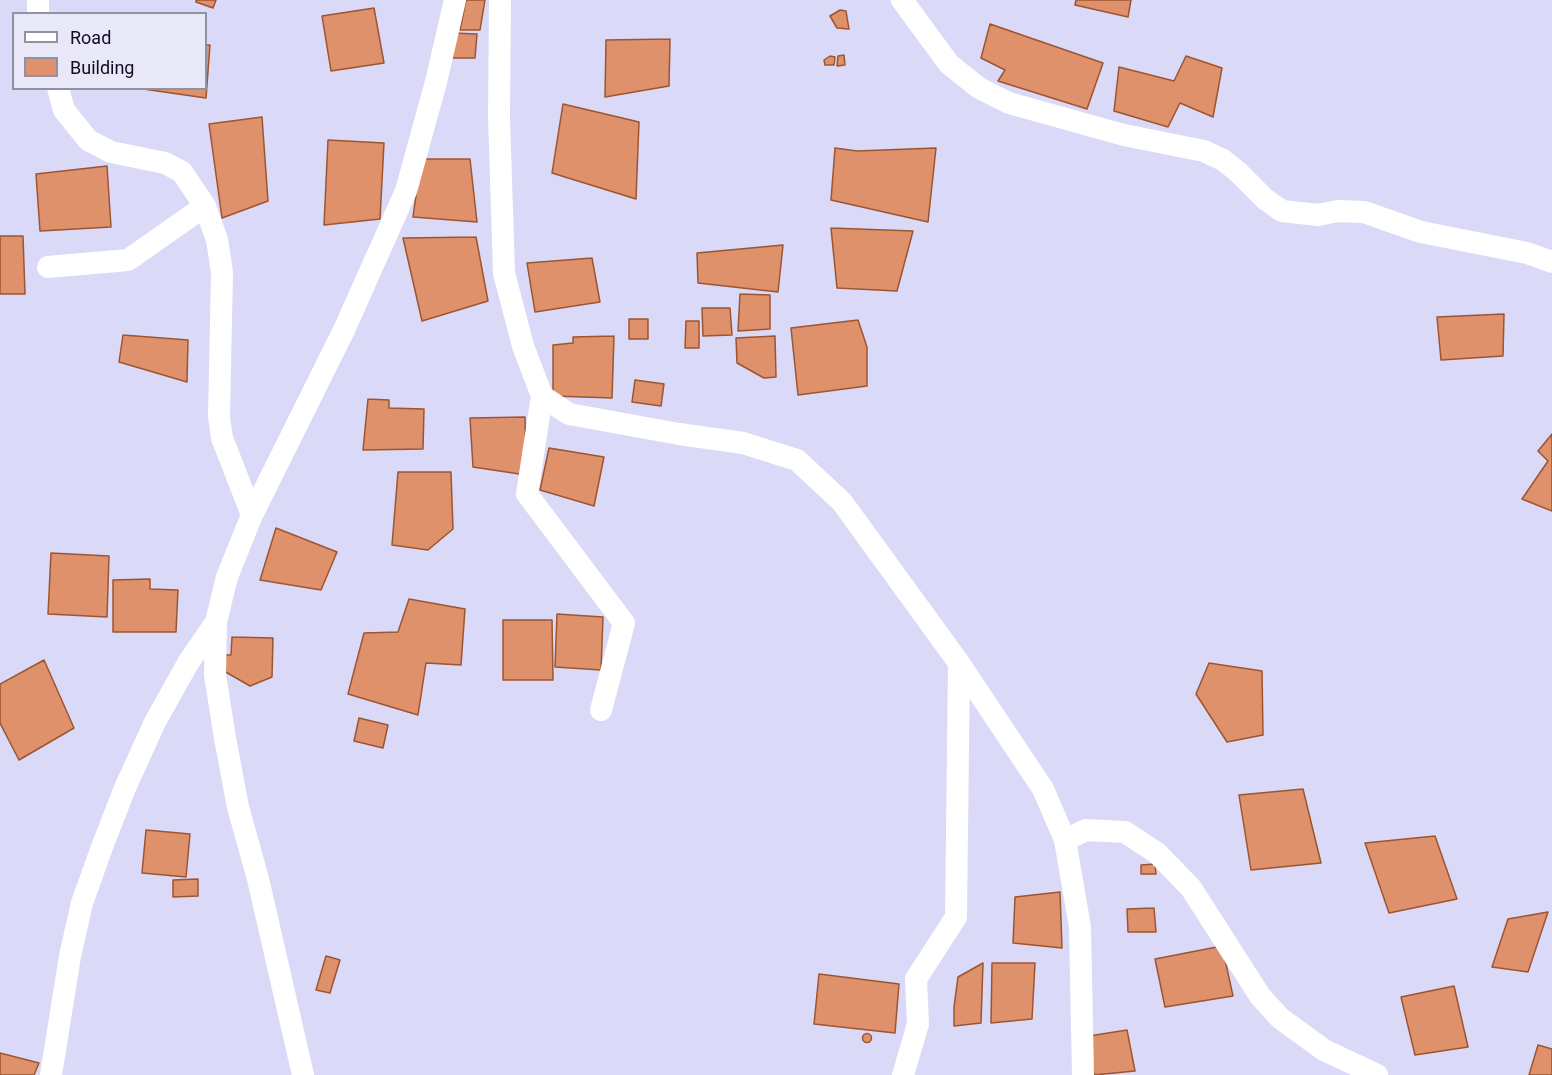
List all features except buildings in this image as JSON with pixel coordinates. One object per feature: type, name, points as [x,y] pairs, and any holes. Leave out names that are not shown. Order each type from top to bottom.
[{"type":"street","points":[[303,1075],[258,879],[238,807],[215,675],[216,622],[227,577],[252,515],[286,442],[344,330],[406,191],[436,82],[455,0]]},
{"type":"street","points":[[500,0],[499,117],[504,273],[523,346],[542,396],[526,494],[624,623],[601,710]]},
{"type":"street","points":[[902,0],[950,64],[979,88],[1009,103],[1124,135],[1204,151],[1223,160],[1238,171],[1264,199],[1282,211],[1318,215],[1338,211],[1364,213],[1421,232],[1527,254],[1552,262]]},
{"type":"street","points":[[59,90],[64,110],[88,140],[111,152],[165,163],[182,172],[205,206],[217,240],[222,272],[219,417],[222,438],[252,515]]},
{"type":"street","points":[[48,267],[128,260],[205,206]]},
{"type":"street","points":[[542,396],[569,414],[679,434],[743,442],[796,460],[842,502],[959,663],[1043,789],[1065,840],[1080,927],[1083,1075]]},
{"type":"street","points":[[51,1075],[70,956],[82,903],[102,847],[125,788],[155,722],[188,663],[216,622]]},
{"type":"street","points":[[903,1075],[918,1024],[916,978],[956,917],[959,663]]},
{"type":"street","points":[[1065,840],[1086,830],[1125,832],[1157,853],[1191,888],[1260,996],[1280,1018],[1324,1050],[1377,1075]]}]
